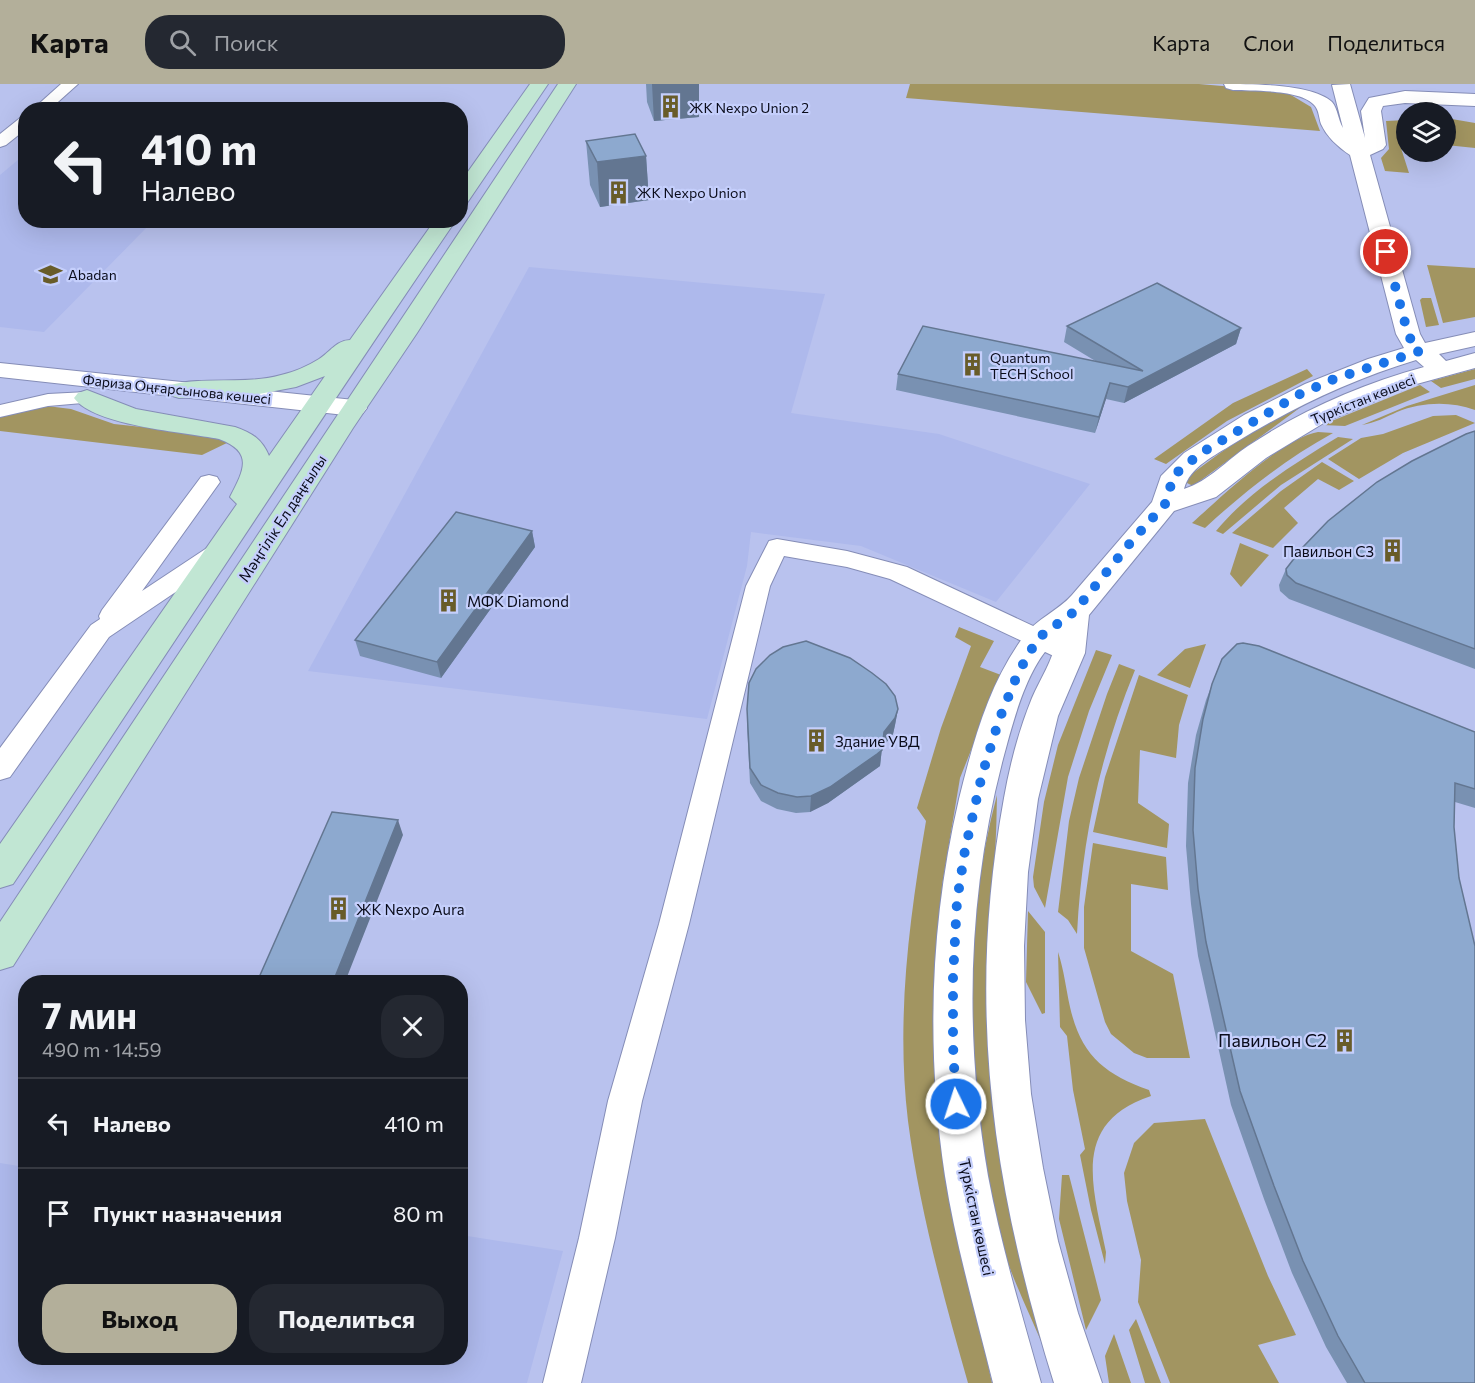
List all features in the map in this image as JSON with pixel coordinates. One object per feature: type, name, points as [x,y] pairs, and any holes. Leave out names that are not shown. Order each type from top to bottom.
[{"type":"main road","points":[[468,187],[539,84]]},
{"type":"main road","name":"Мәңгілік Ел даңғылы","points":[[0,954],[347,418],[567,84]]},
{"type":"main road","points":[[551,109],[573,84]]},
{"type":"main road","points":[[0,873],[226,543],[311,414],[441,228]]},
{"type":"main road","points":[[179,390],[202,387],[246,388],[279,384],[304,376],[340,356],[389,304]]},
{"type":"main road","points":[[87,398],[117,412],[173,424],[222,431],[239,437],[253,449],[257,456],[257,471],[236,512],[226,543]]},
{"type":"street","points":[[47,102],[64,84]]},
{"type":"street","points":[[1233,84],[1284,88],[1312,94],[1324,104],[1336,131],[1349,146],[1359,152]]},
{"type":"street","points":[[1443,368],[1420,351],[1408,334],[1359,152],[1352,86],[1475,94]]},
{"type":"street","points":[[1359,152],[1376,145],[1371,111],[1376,102],[1405,97],[1475,100]]},
{"type":"street","points":[[0,142],[18,127]]},
{"type":"street","name":"Түркістан көшесі","points":[[1017,1383],[982,1249],[967,1177],[956,1104],[952,996],[957,901],[973,810],[999,720],[1018,673],[1054,645],[1074,612],[1110,566],[1165,504],[1174,475],[1201,453],[1298,395],[1334,379],[1420,351],[1475,339]]},
{"type":"street","name":"Түркістан көшесі","points":[[1165,504],[1206,491],[1257,452],[1318,415],[1371,392],[1475,360]]},
{"type":"street","name":"Фариза Оңғарсынова көшесі","points":[[0,370],[179,390],[311,414]]},
{"type":"street","name":"Фариза Оңғарсынова көшесі","points":[[0,388],[87,398],[347,418]]},
{"type":"street","points":[[0,411],[48,400],[87,398]]},
{"type":"street","points":[[0,769],[209,482]]},
{"type":"street","points":[[100,631],[226,543]]},
{"type":"street","points":[[562,1383],[597,1238],[625,1101],[674,924],[758,586],[777,547],[846,559],[898,573],[1054,645]]},
{"type":"street","name":"Түркістан көшесі","points":[[1054,645],[1058,676],[1036,734],[1026,775],[1009,879],[1004,986],[1010,1094],[1021,1161],[1038,1244],[1078,1383]]},
{"type":"shaded area","points":[[910,84],[1199,84],[1280,91],[1311,107],[1320,131],[906,98]]},
{"type":"shaded area","points":[[1456,120],[1475,123],[1475,148],[1456,146]]},
{"type":"shaded area","points":[[1386,121],[1396,121],[1396,162],[1405,162],[1409,173],[1385,171],[1381,158],[1389,149]]},
{"type":"shaded area","name":"Abadan","points":[[18,160],[18,228],[146,228],[44,332],[0,327],[0,175]]},
{"type":"shaded area","points":[[1427,265],[1475,268],[1475,317],[1443,323]]},
{"type":"shaded area","points":[[529,267],[825,294],[791,413],[939,434],[1090,484],[996,602],[861,546],[751,532],[747,566],[707,719],[308,671]]},
{"type":"shaded area","points":[[1431,298],[1439,325],[1426,327],[1420,300]]},
{"type":"shaded area","points":[[1307,369],[1313,376],[1227,421],[1166,464],[1154,459],[1233,403]]},
{"type":"shaded area","points":[[1475,369],[1475,379],[1441,388],[1431,381]]},
{"type":"shaded area","points":[[1420,385],[1430,392],[1345,426],[1322,425]]},
{"type":"shaded area","points":[[1475,385],[1475,410],[1456,405],[1426,405],[1397,412],[1362,425],[1407,406]]},
{"type":"shaded area","points":[[1305,404],[1193,486],[1183,481],[1242,439]]},
{"type":"shaded area","points":[[47,406],[71,409],[114,424],[198,433],[231,441],[202,455],[0,431],[0,417]]},
{"type":"shaded area","points":[[1456,415],[1475,423],[1403,453],[1359,479],[1328,459],[1361,438],[1383,434],[1433,416]]},
{"type":"shaded area","points":[[1318,432],[1333,433],[1266,476],[1205,528],[1192,523],[1270,457],[1287,445]]},
{"type":"shaded area","points":[[1338,437],[1353,439],[1281,485],[1223,534],[1216,531],[1258,491]]},
{"type":"shaded area","points":[[1322,462],[1354,481],[1339,490],[1318,479],[1284,508],[1298,523],[1273,548],[1232,533],[1281,491]]},
{"type":"shaded area","points":[[1240,543],[1269,555],[1241,587],[1230,574]]},
{"type":"shaded area","points":[[959,627],[994,641],[980,667],[1001,675],[960,778],[942,886],[933,1054],[947,1183],[992,1383],[968,1383],[941,1286],[925,1220],[913,1154],[908,1121],[903,1045],[906,970],[914,896],[926,821],[917,808],[941,728],[971,646],[955,637]]},
{"type":"shaded area","points":[[1206,644],[1190,688],[1157,675],[1185,649]]},
{"type":"shaded area","points":[[1096,650],[1112,655],[1089,711],[1068,777],[1045,908],[1034,887],[1033,877],[1044,802],[1058,745]]},
{"type":"shaded area","points":[[1119,664],[1135,670],[1111,735],[1094,800],[1083,865],[1077,934],[1068,920],[1058,912],[1069,821],[1079,778]]},
{"type":"shaded area","points":[[1139,675],[1188,695],[1179,725],[1176,758],[1140,750],[1138,803],[1169,824],[1167,848],[1093,832],[1105,777]]},
{"type":"shaded area","points":[[997,795],[988,1002],[993,1107],[1020,1250],[1047,1355],[1002,1246],[993,1209],[977,1102],[972,1014],[974,926],[979,882]]},
{"type":"shaded area","points":[[1093,843],[1166,857],[1168,890],[1131,884],[1131,951],[1173,974],[1190,1058],[1147,1058],[1134,1053],[1111,1034],[1105,1022],[1084,948],[1084,907]]},
{"type":"shaded area","points":[[1028,911],[1045,932],[1045,1013],[1042,1014],[1026,982]]},
{"type":"shaded area","points":[[1058,952],[1075,1024],[1088,1050],[1107,1069],[1149,1090],[1151,1096],[1125,1108],[1108,1123],[1098,1140],[1093,1160],[1093,1181],[1106,1252],[1105,1264],[1080,1155],[1085,1149],[1073,1090],[1067,1036],[1060,1027]]},
{"type":"shaded area","points":[[1205,1119],[1268,1276],[1296,1335],[1258,1345],[1279,1383],[1170,1383],[1138,1302],[1141,1260],[1127,1201],[1124,1173],[1134,1143],[1154,1123]]},
{"type":"shaded area","points":[[0,1163],[18,1166],[18,1365],[468,1365],[468,1236],[563,1251],[527,1383],[0,1383]]},
{"type":"shaded area","points":[[1062,1175],[1069,1175],[1101,1300],[1086,1330],[1059,1219]]},
{"type":"shaded area","points":[[1136,1319],[1161,1383],[1145,1383],[1129,1330]]},
{"type":"shaded area","points":[[1114,1334],[1131,1383],[1109,1383],[1105,1356]]},
{"type":"building","points":[[635,134],[646,156],[597,162],[586,141]]},
{"type":"building","name":"Quantum TECH School","points":[[1157,283],[1241,328],[1128,387],[1110,383],[1099,417],[898,374],[923,326],[1143,371],[1067,326]]},
{"type":"building","name":"Павильон С3","points":[[1475,431],[1475,649],[1296,583],[1287,575],[1286,569],[1328,521],[1377,482],[1412,461]]},
{"type":"building","name":"МФК Diamond","points":[[456,512],[532,531],[437,662],[355,640]]},
{"type":"building","name":"Здание УВД","points":[[806,641],[850,658],[872,673],[886,684],[895,696],[898,709],[895,718],[884,732],[882,750],[830,787],[811,796],[797,797],[778,793],[761,785],[750,768],[747,709],[749,683],[756,669],[770,655],[783,647]]},
{"type":"building","name":"Павильон С2","points":[[1237,644],[1259,646],[1475,732],[1475,789],[1455,783],[1454,827],[1459,878],[1475,946],[1475,1383],[1365,1383],[1338,1336],[1303,1261],[1240,1091],[1206,942],[1198,889],[1193,830],[1195,768],[1203,719],[1212,684],[1222,659]]},
{"type":"building","name":"ЖК Nexpo Aura","points":[[332,812],[398,820],[336,975],[260,975]]},
{"type":"place","name":"ЖК Nexpo Union 2","points":[[671,107]]},
{"type":"place","name":"ЖК Nexpo Union","points":[[619,192]]},
{"type":"place","name":"Abadan","points":[[50,274]]},
{"type":"place","name":"Quantum TECH School","points":[[972,365]]},
{"type":"place","name":"Павильон С3","points":[[1392,551]]},
{"type":"place","name":"МФК Diamond","points":[[449,601]]},
{"type":"place","name":"Здание УВД","points":[[817,741]]},
{"type":"place","name":"ЖК Nexpo Aura","points":[[338,909]]},
{"type":"place","name":"Павильон С2","points":[[1345,1040]]},
{"type":"route","points":[[956,1104],[952,996],[957,901],[962,867],[973,810],[987,757],[999,720],[1026,657],[1038,638],[1074,612],[1145,524],[1165,504],[1174,475],[1201,453],[1298,395],[1334,379],[1420,351],[1410,340],[1386,252]]}]
